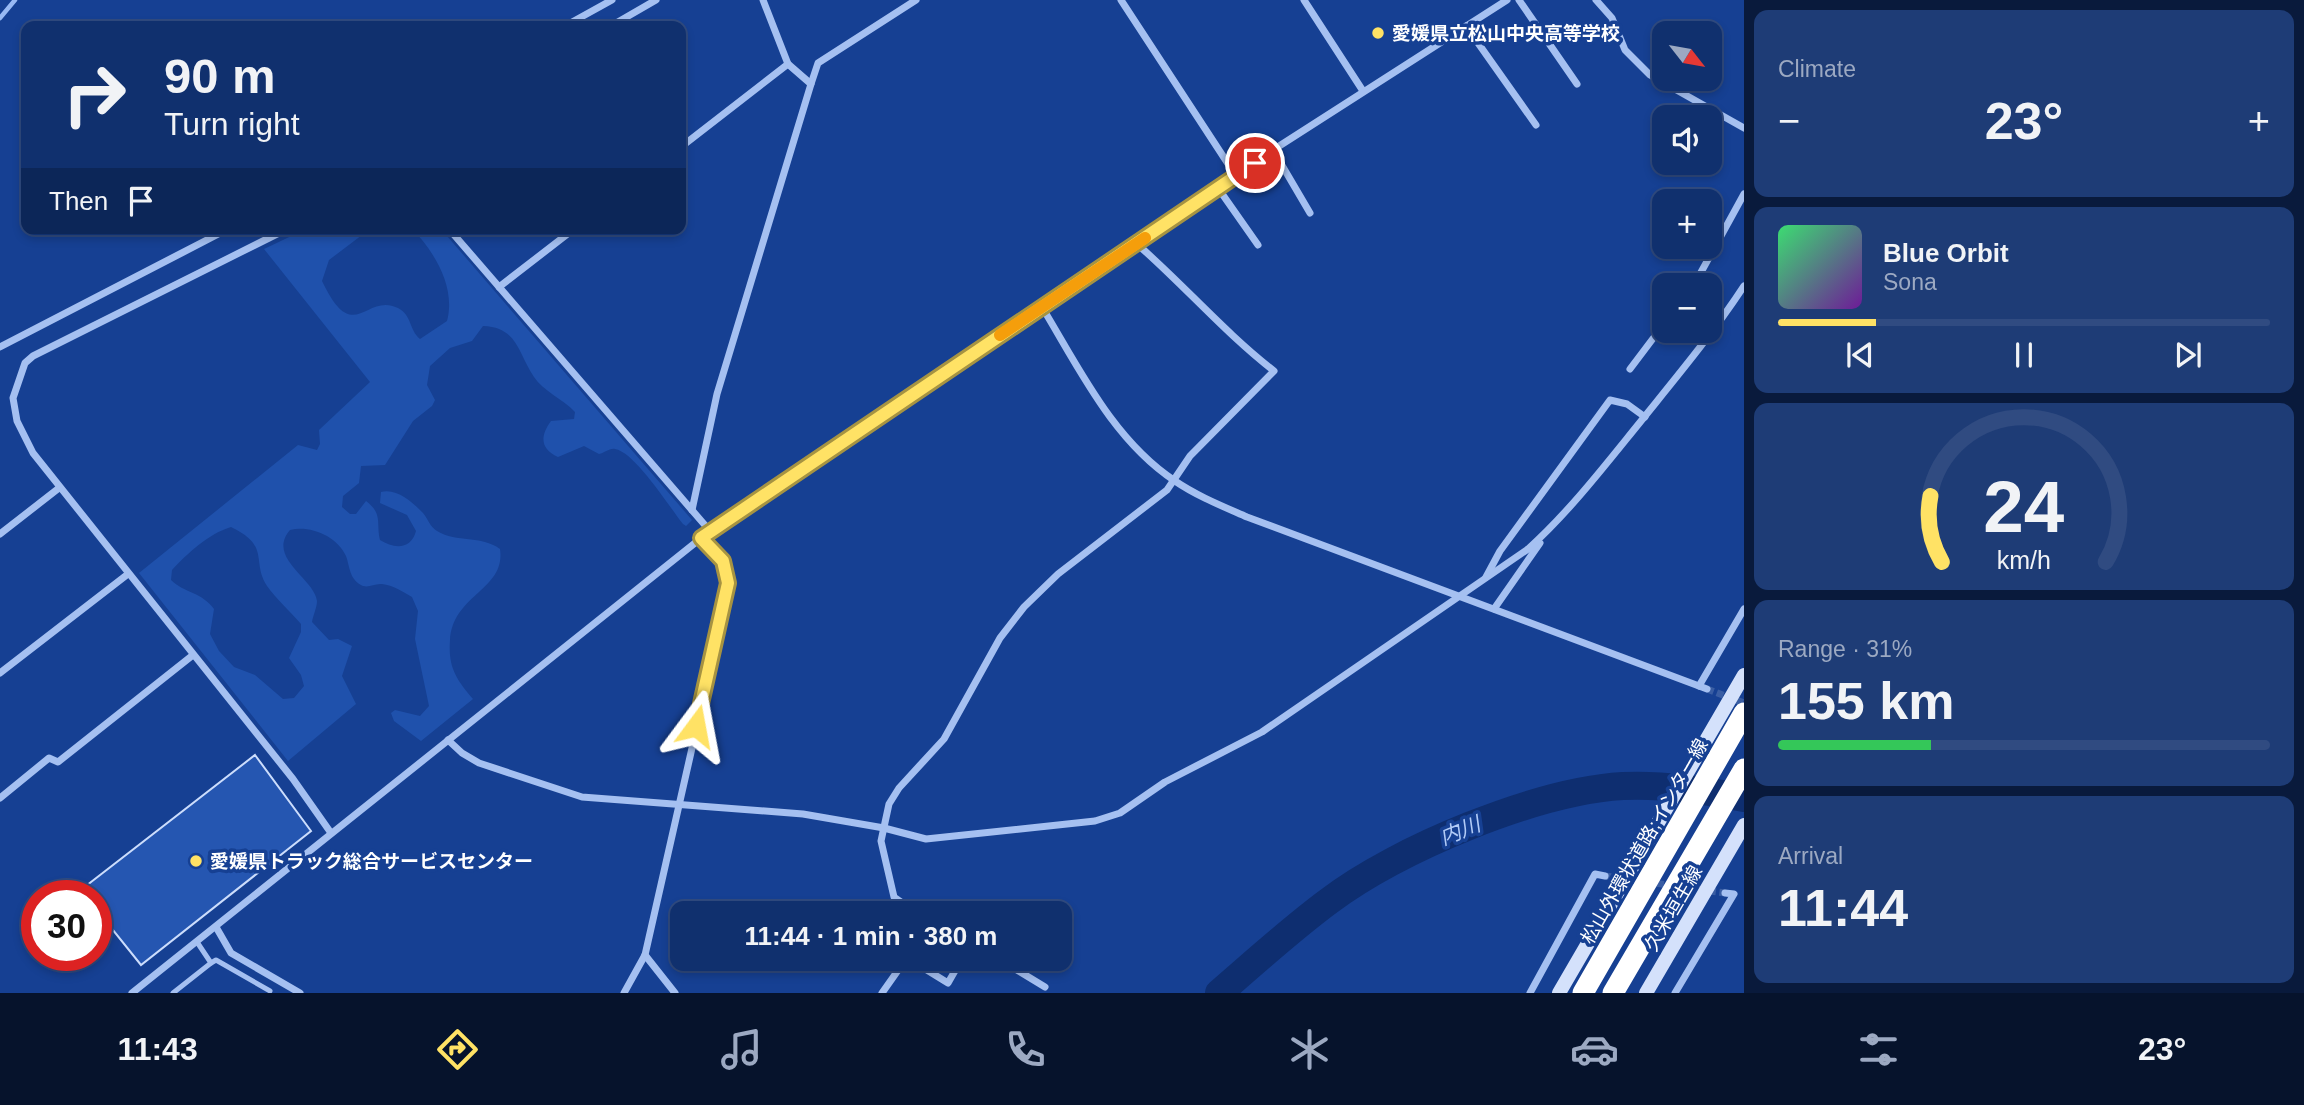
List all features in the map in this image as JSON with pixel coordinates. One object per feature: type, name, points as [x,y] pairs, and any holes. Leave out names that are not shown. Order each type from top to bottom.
[{"type":"highway","name":"松山外環状道路;インター線","points":[[1583,993],[1744,713]]},
{"type":"highway","points":[[1613,993],[1744,769]]},
{"type":"main road","points":[[1559,993],[1744,674]]},
{"type":"main road","name":"久米垣生線","points":[[1646,993],[1744,825]]},
{"type":"street","points":[[574,21],[612,0]]},
{"type":"street","points":[[620,21],[656,0]]},
{"type":"street","points":[[763,0],[788,64],[811,84]]},
{"type":"street","points":[[692,510],[717,394],[818,63],[916,0]]},
{"type":"street","points":[[1121,0],[1236,176]]},
{"type":"street","points":[[1304,0],[1363,91]]},
{"type":"street","points":[[132,993],[710,531],[1273,150],[1507,0]]},
{"type":"street","points":[[1519,0],[1577,83]]},
{"type":"street","points":[[1596,0],[1612,18],[1625,50],[1650,75],[1744,128]]},
{"type":"street","points":[[1466,26],[1536,125]]},
{"type":"street","points":[[686,143],[788,64]]},
{"type":"street","points":[[1273,150],[1310,214]]},
{"type":"street","points":[[1217,188],[1258,245]]},
{"type":"street","points":[[1701,273],[1744,194]]},
{"type":"street","points":[[0,347],[216,235]]},
{"type":"street","points":[[275,235],[33,356],[25,363],[13,398],[16,421],[33,453],[293,779],[331,833]]},
{"type":"street","points":[[454,235],[710,531]]},
{"type":"street","points":[[499,287],[566,235]]},
{"type":"street","points":[[900,901],[894,897],[883,858],[884,828],[889,804],[899,788],[944,739],[1000,638],[1024,607],[1058,574],[1159,497],[1174,481],[1190,456],[1274,371],[1237,342],[1200,307],[1189,290],[1137,244]]},
{"type":"street","points":[[1494,609],[1546,533],[1719,325],[1744,286]]},
{"type":"street","points":[[1042,307],[1118,426],[1147,458],[1174,481],[1247,517],[1703,688],[1744,609]]},
{"type":"street","points":[[1630,369],[1652,340]]},
{"type":"street","points":[[1484,580],[1500,551],[1610,400],[1627,404],[1645,417]]},
{"type":"street","points":[[0,534],[59,488]]},
{"type":"street","points":[[448,740],[479,763],[569,794],[803,814],[884,828],[926,839],[1053,828],[1095,821],[1120,813],[1166,782],[1262,732],[1484,580],[1546,533]]},
{"type":"street","points":[[624,993],[645,955],[727,594],[723,561],[701,538]]},
{"type":"street","points":[[0,673],[128,574]]},
{"type":"street","points":[[0,798],[48,758],[58,762],[193,654]]},
{"type":"street","points":[[1530,993],[1595,874],[1605,876]]},
{"type":"street","points":[[1675,993],[1734,894],[1725,893]]},
{"type":"street","points":[[216,927],[232,953],[300,993]]},
{"type":"street","points":[[645,955],[675,993]]},
{"type":"street","points":[[882,993],[898,971]]},
{"type":"street","points":[[927,971],[947,983],[955,971]]},
{"type":"street","points":[[1019,971],[1045,986]]},
{"type":"lane","points":[[197,942],[211,962]]},
{"type":"lane","points":[[173,993],[216,960],[270,991]]},
{"type":"shaded area","points":[[293,235],[362,235],[329,260],[322,281],[333,301],[351,315],[377,306],[398,308],[406,315],[420,339],[447,321],[449,296],[442,271],[417,235],[446,235],[692,520],[686,526],[683,524],[642,470],[623,452],[613,449],[599,454],[584,446],[558,457],[552,454],[544,442],[545,432],[551,421],[574,419],[575,412],[538,382],[510,337],[503,331],[483,326],[472,341],[450,348],[430,366],[427,385],[435,400],[432,406],[413,421],[385,465],[361,466],[359,483],[343,496],[342,507],[350,514],[356,514],[366,501],[377,514],[380,540],[396,546],[406,545],[416,531],[407,515],[380,503],[381,492],[393,492],[414,505],[437,531],[453,537],[485,542],[500,549],[500,563],[495,574],[460,612],[453,625],[450,640],[450,658],[454,672],[473,699],[421,741],[394,721],[391,713],[395,710],[420,716],[429,706],[415,639],[418,611],[412,597],[386,585],[361,585],[352,576],[342,549],[330,538],[306,529],[290,530],[284,540],[284,550],[287,559],[314,593],[317,603],[312,622],[329,640],[338,639],[352,646],[342,676],[356,704],[288,761],[139,573],[298,445],[317,450],[320,444],[319,430],[370,382],[264,249]],"holes":[[[231,527],[256,547],[262,577],[267,586],[301,624],[301,632],[289,658],[301,675],[304,686],[294,698],[283,699],[255,675],[234,667],[219,651],[210,634],[214,609],[204,599],[171,580],[172,570],[206,539],[223,530]]]},
{"type":"building","name":"愛媛県トラック総合サービスセンター","points":[[255,755],[311,831],[141,965],[112,929],[112,880],[94,880]]},
{"type":"waterway","points":[[0,18],[15,0]]},
{"type":"waterway","name":"内川","points":[[1219,993],[1301,923],[1358,881],[1429,843],[1469,826],[1550,799],[1588,790],[1623,786],[1684,788],[1744,798]]},
{"type":"tunnel","points":[[1707,689],[1744,703]]},
{"type":"tunnel","points":[[1605,876],[1725,893]]},
{"type":"slow traffic","points":[[1000,335],[1145,238]]},
{"type":"place","name":"愛媛県立松山中央高等学校","points":[[1378,33]]},
{"type":"place","name":"愛媛県トラック総合サービスセンター","points":[[196,861]]},
{"type":"route","points":[[696,726],[728,583],[723,561],[701,538],[1255,163]]}]
